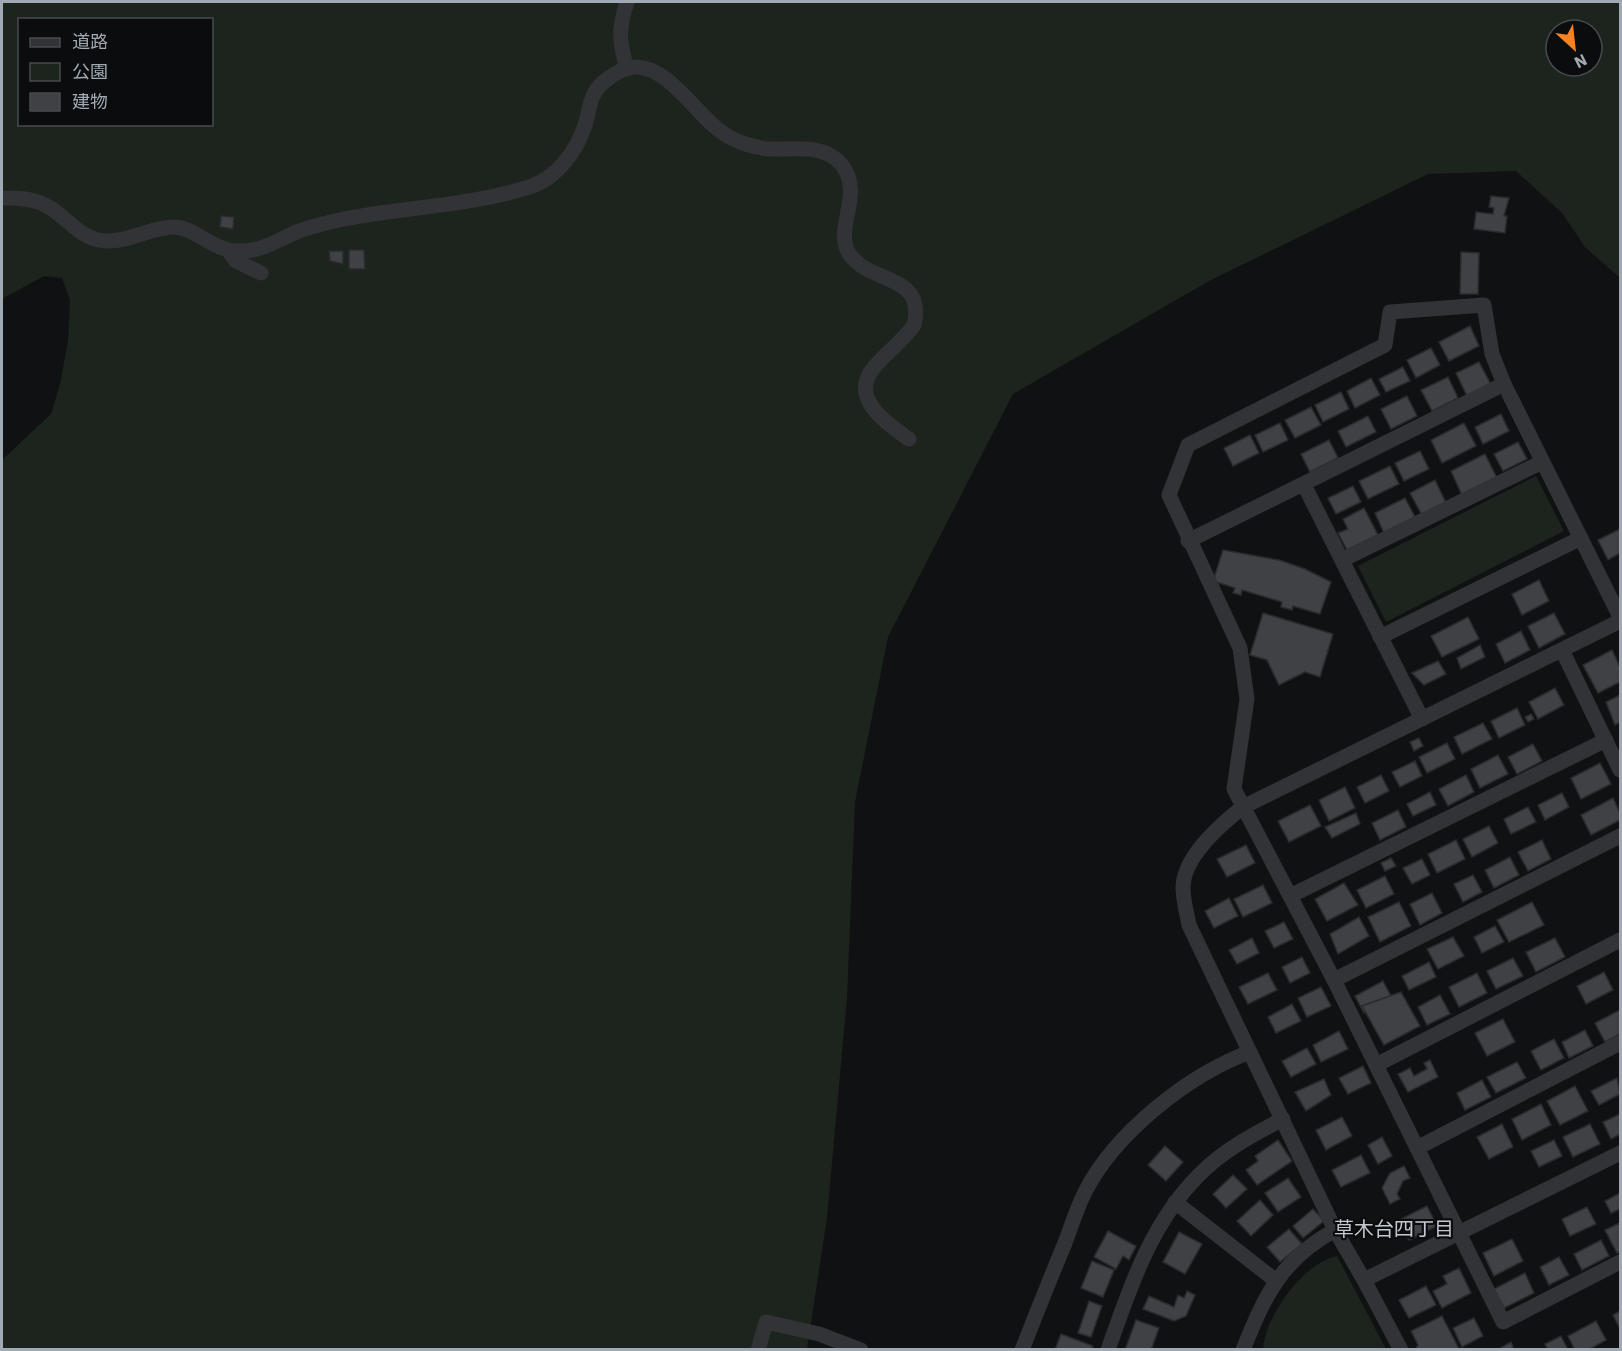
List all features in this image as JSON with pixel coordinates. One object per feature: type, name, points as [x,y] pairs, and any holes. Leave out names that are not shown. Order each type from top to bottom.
[{"type":"street","points":[[627,2],[619,40],[627,69]]},
{"type":"street","points":[[2,198],[28,199],[42,204],[80,232],[99,240],[135,238],[160,228],[176,227],[211,245],[228,250],[252,250],[271,245],[300,231],[343,219],[500,196],[536,185],[566,161],[580,140],[593,95],[600,84],[632,67],[650,70],[661,77],[715,128],[731,138],[768,149],[816,149],[842,165],[852,194],[845,228],[847,249],[860,265],[908,290],[914,301],[914,325],[870,372],[866,387],[869,402],[876,416],[909,439]]},
{"type":"street","points":[[228,250],[236,261],[261,273]]},
{"type":"street","points":[[1401,1350],[1335,1230],[1189,925],[1183,886],[1195,855],[1218,827],[1243,807],[1562,650],[1620,619],[1504,384],[1492,354],[1484,305],[1390,312],[1385,345],[1188,445],[1169,495],[1188,541],[1240,648],[1247,699],[1234,789],[1243,807],[1334,980],[1503,1322],[1620,1262]]},
{"type":"street","points":[[1188,541],[1504,384]]},
{"type":"street","points":[[1342,560],[1542,462]]},
{"type":"street","points":[[1304,485],[1422,719]]},
{"type":"street","points":[[1380,637],[1581,538]]},
{"type":"street","points":[[1562,650],[1620,770]]},
{"type":"street","points":[[1290,896],[1606,740]]},
{"type":"street","points":[[1334,980],[1620,836]]},
{"type":"street","points":[[1376,1065],[1620,940]]},
{"type":"street","points":[[1417,1148],[1620,1043]]},
{"type":"street","points":[[1022,1350],[1086,1191],[1112,1152],[1145,1118],[1189,1085],[1231,1059],[1250,1052]]},
{"type":"street","points":[[1108,1350],[1132,1281],[1159,1225],[1175,1202],[1200,1173],[1245,1139],[1283,1119]]},
{"type":"street","points":[[1364,1280],[1620,1153]]},
{"type":"street","points":[[1175,1202],[1275,1280]]},
{"type":"street","points":[[1243,1350],[1262,1301],[1275,1280],[1305,1251],[1335,1230]]},
{"type":"street","points":[[758,1350],[766,1322],[819,1335],[861,1350]]},
{"type":"green space","points":[[2,2],[1620,2],[1620,278],[1585,247],[1562,213],[1516,171],[1428,174],[1209,281],[1013,394],[888,637],[855,802],[847,998],[827,1218],[807,1349],[2,1349],[2,460],[51,414],[60,384],[68,341],[70,300],[62,278],[44,276],[2,299]]},
{"type":"green space","points":[[1536,476],[1564,531],[1386,622],[1358,566]]},
{"type":"green space","points":[[1337,1256],[1386,1349],[1263,1349],[1271,1322],[1288,1293],[1311,1269]]},
{"type":"building","points":[[1491,196],[1509,198],[1504,216],[1507,216],[1505,233],[1474,229],[1476,212],[1493,214],[1494,208],[1489,207]]},
{"type":"building","points":[[221,216],[234,217],[233,229],[220,227]]},
{"type":"building","points":[[349,250],[364,250],[365,269],[349,269]]},
{"type":"building","points":[[329,251],[343,251],[343,264],[330,261]]},
{"type":"building","points":[[1461,252],[1479,253],[1478,294],[1460,294]]},
{"type":"building","points":[[1470,326],[1479,346],[1449,361],[1439,342]]},
{"type":"building","points":[[1431,348],[1440,365],[1416,378],[1407,360]]},
{"type":"building","points":[[1479,362],[1491,385],[1467,396],[1456,373]]},
{"type":"building","points":[[1403,367],[1410,381],[1386,392],[1379,379]]},
{"type":"building","points":[[1448,377],[1458,398],[1432,411],[1421,390]]},
{"type":"building","points":[[1371,378],[1380,395],[1355,408],[1347,391]]},
{"type":"building","points":[[1341,392],[1349,409],[1323,422],[1315,405]]},
{"type":"building","points":[[1407,396],[1417,416],[1391,429],[1381,409]]},
{"type":"building","points":[[1311,407],[1321,425],[1295,438],[1285,420]]},
{"type":"building","points":[[1501,414],[1509,431],[1483,444],[1475,427]]},
{"type":"building","points":[[1368,416],[1376,432],[1346,447],[1338,431]]},
{"type":"building","points":[[1280,423],[1288,440],[1263,452],[1255,435]]},
{"type":"building","points":[[1464,423],[1476,446],[1442,463],[1431,440]]},
{"type":"building","points":[[1250,435],[1259,453],[1233,466],[1224,448]]},
{"type":"building","points":[[1329,440],[1338,458],[1310,472],[1301,454]]},
{"type":"building","points":[[1518,442],[1527,459],[1503,471],[1494,454]]},
{"type":"building","points":[[1420,451],[1429,469],[1404,481],[1395,463]]},
{"type":"building","points":[[1485,454],[1497,478],[1462,495],[1451,471]]},
{"type":"building","points":[[1390,466],[1399,484],[1368,499],[1359,481]]},
{"type":"building","points":[[1435,480],[1446,503],[1422,515],[1410,493]]},
{"type":"building","points":[[1353,486],[1361,502],[1336,514],[1328,498]]},
{"type":"building","points":[[1405,498],[1415,517],[1384,533],[1375,513]]},
{"type":"building","points":[[1364,508],[1378,535],[1347,550],[1338,533],[1348,529],[1343,519]]},
{"type":"building","points":[[1620,529],[1620,553],[1608,560],[1598,540]]},
{"type":"building","points":[[1223,550],[1279,560],[1305,569],[1331,582],[1320,614],[1293,606],[1292,610],[1281,607],[1282,602],[1242,590],[1241,595],[1233,593],[1235,588],[1213,581]]},
{"type":"building","points":[[1539,580],[1549,601],[1522,615],[1512,594]]},
{"type":"building","points":[[1263,613],[1333,634],[1320,677],[1305,672],[1279,685],[1267,660],[1250,655]]},
{"type":"building","points":[[1554,613],[1565,634],[1539,648],[1528,626]]},
{"type":"building","points":[[1468,617],[1479,639],[1442,657],[1431,636]]},
{"type":"building","points":[[1521,631],[1530,650],[1505,663],[1496,644]]},
{"type":"building","points":[[1480,645],[1485,657],[1461,669],[1457,658]]},
{"type":"building","points":[[1612,650],[1620,667],[1620,682],[1598,693],[1583,665]]},
{"type":"building","points":[[1438,661],[1446,674],[1424,685],[1412,673]]},
{"type":"building","points":[[1555,688],[1564,705],[1538,719],[1529,702]]},
{"type":"building","points":[[1620,695],[1620,722],[1615,725],[1606,702]]},
{"type":"building","points":[[1517,708],[1525,725],[1499,738],[1491,721]]},
{"type":"building","points":[[1531,714],[1534,719],[1528,722],[1525,717]]},
{"type":"building","points":[[1483,723],[1492,739],[1462,754],[1454,737]]},
{"type":"building","points":[[1419,738],[1423,746],[1414,751],[1410,742]]},
{"type":"building","points":[[1447,743],[1455,759],[1427,773],[1419,757]]},
{"type":"building","points":[[1533,744],[1542,761],[1517,774],[1508,757]]},
{"type":"building","points":[[1498,755],[1508,774],[1480,788],[1471,769]]},
{"type":"building","points":[[1415,761],[1422,776],[1400,787],[1392,772]]},
{"type":"building","points":[[1600,763],[1611,784],[1581,799],[1571,778]]},
{"type":"building","points":[[1381,775],[1389,791],[1365,803],[1357,787]]},
{"type":"building","points":[[1466,775],[1474,792],[1448,806],[1439,789]]},
{"type":"building","points":[[1345,787],[1355,808],[1329,821],[1319,800]]},
{"type":"building","points":[[1430,792],[1436,805],[1413,816],[1407,804]]},
{"type":"building","points":[[1562,793],[1569,807],[1545,820],[1538,805]]},
{"type":"building","points":[[1613,798],[1620,813],[1620,820],[1591,835],[1581,815]]},
{"type":"building","points":[[1310,805],[1321,826],[1289,842],[1278,821]]},
{"type":"building","points":[[1528,807],[1536,822],[1511,834],[1504,819]]},
{"type":"building","points":[[1398,810],[1406,827],[1380,840],[1372,823]]},
{"type":"building","points":[[1356,813],[1360,824],[1332,838],[1325,827]]},
{"type":"building","points":[[1489,826],[1498,843],[1472,857],[1463,839]]},
{"type":"building","points":[[1456,840],[1465,859],[1437,873],[1428,854]]},
{"type":"building","points":[[1542,840],[1551,859],[1528,871],[1518,852]]},
{"type":"building","points":[[1246,845],[1255,863],[1227,877],[1217,859]]},
{"type":"building","points":[[1510,857],[1519,875],[1494,888],[1485,870]]},
{"type":"building","points":[[1391,858],[1396,866],[1385,871],[1381,863]]},
{"type":"building","points":[[1422,859],[1430,875],[1412,884],[1403,868]]},
{"type":"building","points":[[1473,875],[1482,892],[1463,902],[1454,884]]},
{"type":"building","points":[[1385,876],[1394,894],[1366,908],[1357,890]]},
{"type":"building","points":[[1344,883],[1358,905],[1327,921],[1315,899]]},
{"type":"building","points":[[1263,885],[1272,903],[1243,917],[1234,899]]},
{"type":"building","points":[[1432,893],[1442,913],[1420,925],[1410,904]]},
{"type":"building","points":[[1229,898],[1238,916],[1214,928],[1205,911]]},
{"type":"building","points":[[1399,902],[1411,926],[1380,942],[1368,917]]},
{"type":"building","points":[[1532,902],[1544,925],[1509,942],[1497,920]]},
{"type":"building","points":[[1359,917],[1369,936],[1338,954],[1330,934]]},
{"type":"building","points":[[1284,922],[1293,939],[1274,948],[1265,931]]},
{"type":"building","points":[[1495,926],[1504,942],[1482,953],[1474,937]]},
{"type":"building","points":[[1453,937],[1464,956],[1438,969],[1427,949]]},
{"type":"building","points":[[1252,938],[1259,953],[1237,964],[1229,950]]},
{"type":"building","points":[[1555,938],[1565,957],[1536,972],[1526,952]]},
{"type":"building","points":[[1302,957],[1310,973],[1290,983],[1282,967]]},
{"type":"building","points":[[1513,958],[1523,976],[1496,989],[1487,971]]},
{"type":"building","points":[[1429,962],[1436,977],[1409,990],[1402,976]]},
{"type":"building","points":[[1604,972],[1613,990],[1586,1004],[1577,986]]},
{"type":"building","points":[[1268,973],[1277,990],[1248,1004],[1239,987]]},
{"type":"building","points":[[1477,973],[1487,993],[1459,1007],[1449,987]]},
{"type":"building","points":[[1383,981],[1392,998],[1364,1013],[1355,996]]},
{"type":"building","points":[[1321,987],[1331,1006],[1307,1017],[1298,998]]},
{"type":"building","points":[[1401,992],[1420,1026],[1384,1045],[1362,1006]]},
{"type":"building","points":[[1440,995],[1450,1014],[1427,1025],[1418,1007]]},
{"type":"building","points":[[1292,1004],[1301,1021],[1276,1033],[1268,1017]]},
{"type":"building","points":[[1620,1010],[1620,1034],[1605,1042],[1595,1023]]},
{"type":"building","points":[[1503,1019],[1515,1042],[1487,1056],[1475,1033]]},
{"type":"building","points":[[1585,1030],[1593,1046],[1569,1058],[1562,1042]]},
{"type":"building","points":[[1339,1031],[1348,1049],[1321,1062],[1313,1045]]},
{"type":"building","points":[[1554,1039],[1564,1058],[1541,1070],[1531,1051]]},
{"type":"building","points":[[1307,1048],[1316,1064],[1291,1077],[1282,1061]]},
{"type":"building","points":[[1430,1060],[1438,1077],[1408,1092],[1398,1074],[1410,1068],[1414,1076],[1427,1069],[1424,1063]]},
{"type":"building","points":[[1517,1062],[1526,1078],[1496,1093],[1487,1077]]},
{"type":"building","points":[[1363,1066],[1371,1083],[1348,1094],[1339,1078]]},
{"type":"building","points":[[1617,1078],[1620,1094],[1599,1105],[1591,1091]]},
{"type":"building","points":[[1324,1079],[1331,1095],[1306,1111],[1295,1092]]},
{"type":"building","points":[[1482,1080],[1491,1097],[1465,1110],[1457,1093]]},
{"type":"building","points":[[1575,1086],[1588,1111],[1560,1125],[1547,1101]]},
{"type":"building","points":[[1541,1104],[1551,1125],[1522,1140],[1512,1119]]},
{"type":"building","points":[[1620,1114],[1620,1134],[1611,1139],[1603,1122]]},
{"type":"building","points":[[1342,1117],[1352,1136],[1326,1150],[1316,1130]]},
{"type":"building","points":[[1502,1124],[1513,1147],[1489,1159],[1477,1137]]},
{"type":"building","points":[[1590,1124],[1600,1144],[1573,1157],[1563,1137]]},
{"type":"building","points":[[1382,1137],[1392,1156],[1378,1164],[1368,1145]]},
{"type":"building","points":[[1278,1140],[1292,1161],[1257,1185],[1246,1170],[1258,1161],[1255,1156]]},
{"type":"building","points":[[1554,1140],[1562,1156],[1539,1167],[1531,1151]]},
{"type":"building","points":[[1165,1146],[1183,1162],[1166,1181],[1148,1165]]},
{"type":"building","points":[[1361,1155],[1370,1173],[1341,1187],[1332,1170]]},
{"type":"building","points":[[1404,1166],[1410,1178],[1403,1181],[1397,1194],[1400,1199],[1390,1204],[1382,1188],[1390,1173]]},
{"type":"building","points":[[1233,1175],[1247,1189],[1226,1208],[1213,1194]]},
{"type":"building","points":[[1288,1178],[1301,1197],[1278,1212],[1265,1193]]},
{"type":"building","points":[[1620,1193],[1620,1209],[1611,1213],[1605,1201]]},
{"type":"building","points":[[1260,1200],[1273,1215],[1251,1236],[1237,1221]]},
{"type":"building","points":[[1427,1206],[1437,1226],[1409,1240],[1399,1220]]},
{"type":"building","points":[[1587,1207],[1596,1224],[1570,1236],[1562,1219]]},
{"type":"building","points":[[1313,1209],[1324,1221],[1303,1238],[1293,1226]]},
{"type":"building","points":[[1620,1223],[1620,1252],[1617,1253],[1605,1230]]},
{"type":"building","points":[[1289,1229],[1302,1244],[1280,1262],[1267,1247]]},
{"type":"building","points":[[1108,1231],[1136,1246],[1129,1260],[1123,1256],[1116,1269],[1094,1257]]},
{"type":"building","points":[[1179,1232],[1202,1244],[1185,1274],[1163,1262]]},
{"type":"building","points":[[1512,1239],[1523,1261],[1494,1276],[1483,1253]]},
{"type":"building","points":[[1601,1240],[1609,1256],[1582,1270],[1574,1254]]},
{"type":"building","points":[[1559,1257],[1569,1275],[1549,1285],[1540,1267]]},
{"type":"building","points":[[1092,1261],[1114,1270],[1103,1297],[1081,1288]]},
{"type":"building","points":[[1459,1268],[1471,1293],[1442,1308],[1433,1291],[1447,1284],[1443,1276]]},
{"type":"building","points":[[1525,1273],[1534,1293],[1504,1308],[1494,1289]]},
{"type":"building","points":[[1426,1286],[1436,1305],[1409,1318],[1399,1300]]},
{"type":"building","points":[[1187,1291],[1195,1295],[1186,1316],[1174,1321],[1143,1309],[1149,1296],[1174,1307],[1178,1295],[1184,1298]]},
{"type":"building","points":[[1089,1301],[1102,1306],[1091,1337],[1078,1333]]},
{"type":"building","points":[[1620,1311],[1620,1329],[1613,1315]]},
{"type":"building","points":[[1442,1316],[1459,1349],[1415,1350],[1418,1345],[1411,1331]]},
{"type":"building","points":[[1474,1318],[1483,1336],[1462,1347],[1453,1328]]},
{"type":"building","points":[[1136,1320],[1159,1328],[1151,1350],[1125,1350]]},
{"type":"building","points":[[1596,1321],[1606,1340],[1588,1350],[1575,1350],[1568,1336]]},
{"type":"building","points":[[1061,1334],[1093,1346],[1092,1350],[1055,1350]]},
{"type":"building","points":[[1561,1336],[1568,1350],[1548,1350],[1545,1344]]},
{"type":"building","points":[[1511,1342],[1514,1350],[1497,1350]]},
{"type":"district","name":"草木台四丁目","points":[[1394,1229]]}]
